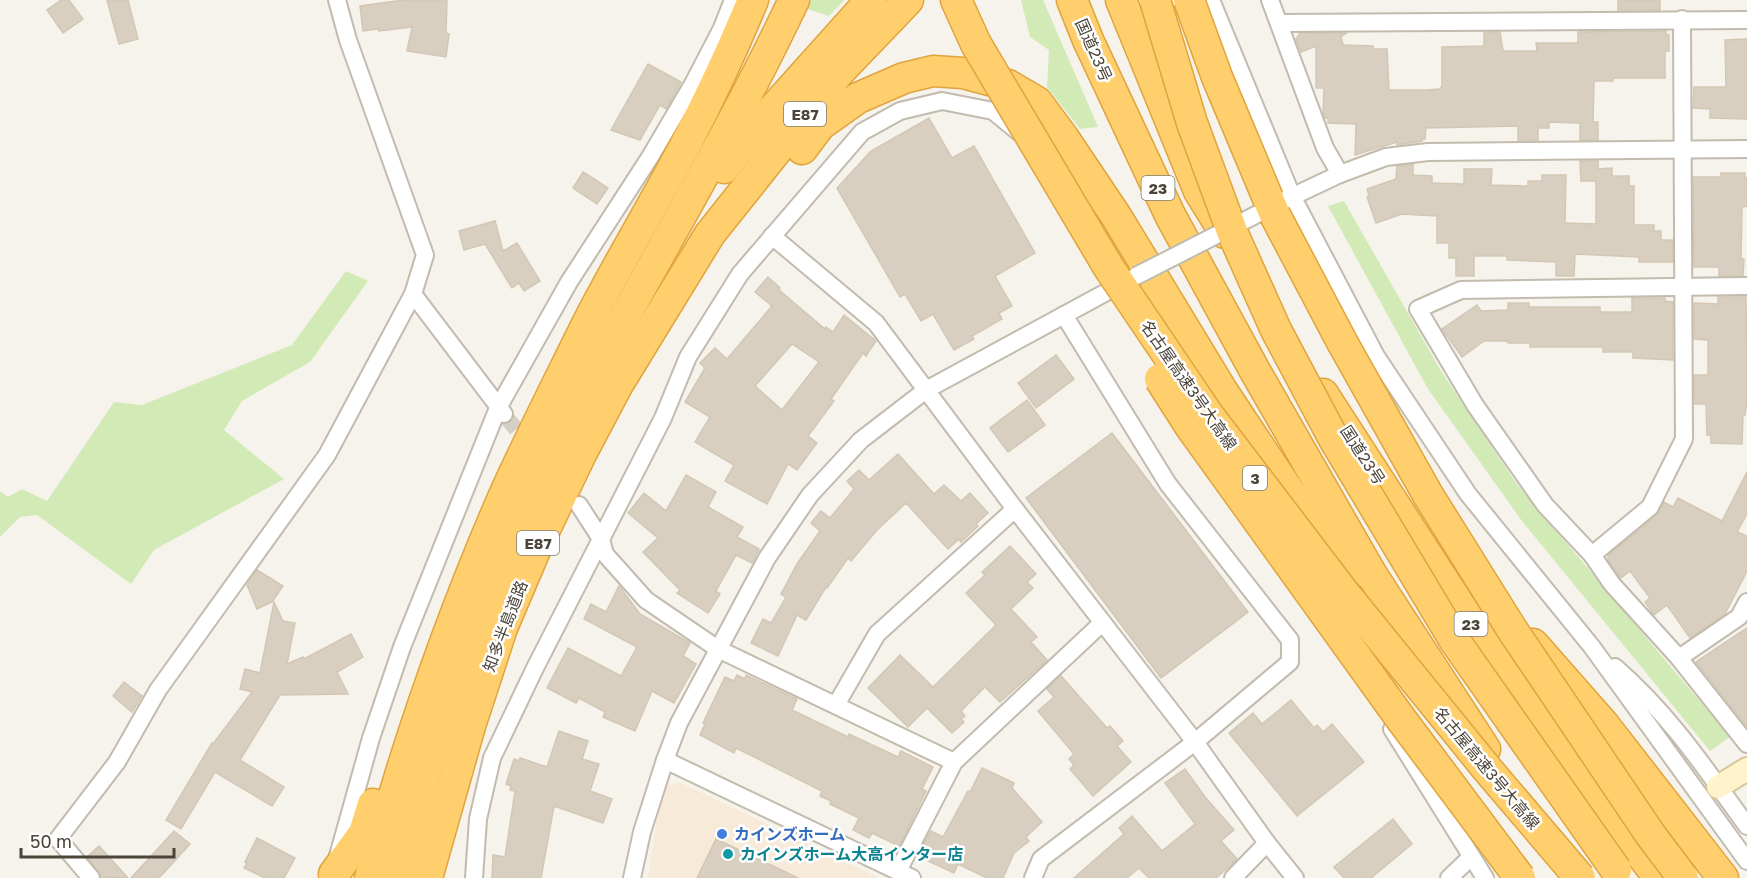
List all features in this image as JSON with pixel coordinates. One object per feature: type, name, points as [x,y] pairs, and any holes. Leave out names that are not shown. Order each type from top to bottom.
[{"type":"highway","points":[[370,878],[416,725],[467,583],[507,490],[562,374],[726,66],[753,0]]},
{"type":"highway","points":[[652,268],[748,94],[794,0]]},
{"type":"highway","name":"E87","points":[[652,268],[711,183],[871,0]]},
{"type":"highway","name":"E87","points":[[710,234],[839,72],[908,0]]},
{"type":"highway","name":"名古屋高速3号大高線","points":[[956,0],[976,44],[1109,268],[1207,413],[1345,594],[1488,770],[1580,878]]},
{"type":"highway","name":"国道23号","points":[[1072,0],[1088,40],[1170,215],[1255,371],[1372,575],[1568,878]]},
{"type":"highway","name":"国道23号","points":[[1122,0],[1199,191],[1300,358],[1502,671],[1659,878]]},
{"type":"highway","points":[[1155,0],[1192,123],[1233,234],[1276,330],[1334,439],[1455,641],[1534,756],[1623,878]]},
{"type":"highway","points":[[1189,0],[1275,216],[1342,342],[1428,495],[1513,631],[1650,834],[1683,878]]},
{"type":"highway","points":[[976,44],[994,100],[1094,275],[1190,426],[1520,878]]},
{"type":"highway","points":[[710,234],[771,188],[820,125],[858,98],[904,78],[933,71],[963,73],[1008,85],[1037,102],[1064,137],[1116,216],[1222,392],[1330,553],[1372,575]]},
{"type":"highway","name":"知多半島道路","points":[[427,878],[470,726],[502,628],[536,548],[618,384],[710,234]]},
{"type":"highway","name":"知多半島道路","points":[[398,878],[419,793],[438,730],[469,652],[495,574],[567,421],[652,268]]},
{"type":"highway","points":[[1300,358],[1392,482],[1605,726],[1723,878]]},
{"type":"highway","points":[[333,876],[364,833],[413,675],[456,557],[487,490],[534,404],[562,374]]},
{"type":"street","points":[[91,878],[58,839],[117,762],[158,690],[327,455],[413,294],[425,255],[348,40],[337,0]]},
{"type":"street","points":[[333,876],[371,738],[402,647],[502,412],[569,282],[650,157],[694,82],[722,28],[733,0]]},
{"type":"street","points":[[1211,0],[1289,198],[1376,356],[1468,494],[1592,647],[1747,861]]},
{"type":"street","points":[[1270,0],[1325,148],[1340,174]]},
{"type":"street","points":[[1592,555],[1650,507],[1684,439],[1682,19]]},
{"type":"street","points":[[1279,23],[1747,20]]},
{"type":"street","points":[[474,878],[478,819],[492,758],[534,668],[663,418],[688,357],[740,274],[862,132],[900,111],[942,101],[993,111],[1032,142],[1131,278],[1245,455],[1388,722],[1485,878]]},
{"type":"street","points":[[632,878],[642,832],[664,760],[679,723],[767,558],[810,495],[861,440],[926,390],[1131,278],[1289,198],[1340,174],[1386,157],[1428,152],[1747,149]]},
{"type":"street","points":[[772,236],[876,323],[1295,878]]},
{"type":"street","points":[[1747,286],[1461,290],[1418,309],[1475,405],[1545,505],[1592,555],[1612,584],[1678,658],[1747,744]]},
{"type":"street","points":[[413,294],[502,412]]},
{"type":"street","points":[[1033,878],[1041,859],[1194,742],[1290,662],[1290,640],[1168,484],[1064,315]]},
{"type":"street","points":[[579,505],[601,539],[605,554],[646,600],[718,649],[954,762]]},
{"type":"street","points":[[836,705],[877,634],[1015,509]]},
{"type":"street","points":[[1678,658],[1739,617],[1747,602]]},
{"type":"street","points":[[664,760],[905,875],[954,762],[1102,622]]},
{"type":"street","points":[[1592,647],[1644,692],[1682,736],[1747,826]]},
{"type":"street","points":[[1718,787],[1747,769]]},
{"type":"street","points":[[1233,878],[1267,843]]},
{"type":"street","points":[[1449,878],[1471,857]]},
{"type":"shaded area","name":"カインズホーム","points":[[679,782],[880,878],[648,878],[661,791],[668,785]]},
{"type":"green space","points":[[809,0],[844,0],[829,16],[804,8]]},
{"type":"green space","points":[[1021,0],[1043,0],[1098,127],[1080,129],[1047,87],[1049,50],[1030,37]]},
{"type":"green space","points":[[1344,201],[1441,371],[1516,483],[1730,737],[1710,751],[1522,521],[1428,389],[1328,206]]},
{"type":"green space","points":[[346,271],[368,281],[310,362],[242,401],[224,430],[284,479],[154,550],[131,584],[37,515],[20,517],[0,537],[0,491],[8,497],[22,489],[47,501],[114,402],[142,405],[292,345]]},
{"type":"building","points":[[61,0],[69,0],[83,19],[63,33],[47,10]]},
{"type":"building","points":[[107,0],[128,0],[138,39],[119,44]]},
{"type":"building","points":[[404,0],[447,0],[446,33],[449,34],[446,57],[407,51],[412,27],[363,31],[360,6]]},
{"type":"building","points":[[1618,0],[1660,0],[1660,10],[1618,10]]},
{"type":"building","points":[[1666,31],[1666,35],[1669,35],[1669,51],[1665,51],[1665,78],[1613,78],[1613,81],[1594,81],[1593,122],[1598,122],[1598,140],[1580,140],[1580,123],[1549,122],[1549,128],[1538,128],[1538,140],[1518,140],[1518,126],[1426,128],[1425,139],[1422,141],[1397,145],[1397,142],[1355,155],[1356,124],[1328,123],[1328,118],[1325,118],[1323,112],[1324,88],[1316,88],[1316,46],[1301,52],[1296,39],[1300,33],[1347,33],[1341,36],[1343,45],[1387,49],[1389,90],[1426,90],[1440,89],[1442,86],[1442,47],[1484,46],[1484,32],[1500,32],[1503,51],[1537,51],[1536,43],[1578,43],[1578,32]]},
{"type":"building","points":[[1747,39],[1747,119],[1710,118],[1710,109],[1693,108],[1694,87],[1726,87],[1725,40]]},
{"type":"building","points":[[648,64],[681,82],[666,109],[660,105],[640,140],[611,130]]},
{"type":"building","points":[[929,118],[952,158],[974,146],[1035,253],[995,276],[1012,306],[999,313],[1002,319],[972,336],[974,339],[954,350],[933,314],[921,321],[905,294],[900,297],[837,188],[871,151]]},
{"type":"building","points":[[1580,161],[1598,161],[1598,169],[1612,168],[1612,176],[1629,176],[1629,186],[1634,186],[1634,225],[1654,225],[1654,231],[1661,231],[1661,240],[1673,240],[1673,262],[1639,262],[1639,257],[1575,254],[1574,276],[1556,276],[1556,262],[1507,260],[1507,256],[1474,256],[1474,276],[1456,276],[1456,258],[1449,258],[1449,243],[1437,243],[1437,216],[1402,214],[1376,223],[1367,197],[1369,196],[1367,189],[1396,179],[1397,166],[1413,164],[1413,175],[1432,176],[1432,183],[1464,184],[1464,169],[1492,169],[1491,185],[1528,186],[1528,181],[1542,181],[1542,175],[1566,175],[1565,223],[1596,224],[1596,181],[1581,181]]},
{"type":"building","points":[[583,172],[608,188],[597,204],[573,188]]},
{"type":"building","points":[[1721,173],[1745,173],[1745,178],[1747,178],[1747,206],[1742,207],[1743,276],[1719,276],[1719,267],[1694,267],[1693,177],[1721,177]]},
{"type":"building","points":[[495,221],[503,251],[517,243],[540,281],[524,291],[519,283],[512,288],[485,244],[464,250],[459,231]]},
{"type":"building","points":[[768,277],[780,288],[779,290],[825,329],[826,327],[833,332],[844,315],[876,341],[866,356],[863,353],[831,399],[834,401],[808,436],[817,443],[797,470],[788,464],[767,504],[725,481],[734,465],[695,442],[710,417],[685,402],[705,368],[700,363],[715,348],[727,359],[772,306],[755,292]],"holes":[[[792,344],[819,362],[782,410],[755,386]]]},
{"type":"building","points":[[1718,297],[1746,297],[1747,397],[1745,415],[1743,415],[1742,444],[1711,443],[1711,435],[1707,435],[1706,404],[1694,404],[1694,375],[1708,375],[1708,340],[1694,339],[1694,303],[1718,304]]},
{"type":"building","points":[[1632,298],[1665,298],[1665,301],[1673,302],[1673,360],[1633,358],[1633,352],[1603,352],[1603,347],[1530,347],[1530,343],[1508,343],[1508,341],[1484,341],[1462,357],[1442,329],[1477,305],[1481,311],[1508,310],[1508,303],[1529,303],[1529,307],[1600,307],[1600,312],[1632,312]]},
{"type":"building","points":[[1056,355],[1074,379],[1036,408],[1018,383]]},
{"type":"building","points":[[1027,400],[1045,425],[1008,452],[990,428]]},
{"type":"building","points":[[1112,433],[1248,612],[1161,678],[1026,498]]},
{"type":"building","points":[[898,454],[934,494],[944,485],[961,501],[970,493],[988,513],[961,542],[959,539],[948,549],[906,503],[877,530],[851,561],[848,558],[826,587],[806,620],[797,615],[778,656],[751,643],[763,619],[771,623],[786,597],[781,594],[797,564],[820,531],[811,523],[821,511],[830,518],[854,489],[847,481],[859,470],[869,480]]},
{"type":"building","points":[[1747,472],[1747,514],[1737,532],[1747,536],[1747,571],[1725,614],[1690,638],[1667,605],[1654,615],[1645,602],[1650,598],[1630,571],[1621,578],[1608,560],[1608,555],[1657,515],[1664,502],[1673,507],[1678,498],[1722,521]]},
{"type":"building","points":[[686,475],[716,492],[708,507],[743,527],[737,537],[759,549],[752,563],[736,555],[716,591],[720,594],[708,613],[677,593],[680,590],[643,552],[658,538],[628,513],[644,493],[666,511]]},
{"type":"building","points":[[1010,546],[1036,574],[1027,582],[1033,588],[1011,609],[1037,637],[1031,642],[1047,660],[1000,702],[985,687],[961,711],[965,716],[961,719],[964,722],[952,733],[927,708],[908,727],[868,688],[900,655],[933,687],[996,625],[966,593],[985,575],[982,572]]},
{"type":"building","points":[[257,570],[283,586],[272,602],[257,609],[247,585]]},
{"type":"building","points":[[619,586],[640,614],[690,643],[683,656],[696,664],[674,703],[652,691],[635,731],[603,717],[605,712],[579,698],[576,703],[547,688],[568,648],[621,676],[637,647],[584,619],[591,604],[606,612]]},
{"type":"building","points":[[274,602],[283,621],[295,623],[287,664],[303,657],[304,659],[351,634],[363,657],[337,672],[348,694],[280,695],[240,760],[284,787],[272,806],[215,772],[181,829],[166,820],[212,743],[252,692],[240,689],[245,669],[260,673]]},
{"type":"building","points":[[1747,628],[1747,727],[1696,662]]},
{"type":"building","points":[[737,675],[745,679],[746,675],[797,699],[792,710],[848,737],[849,734],[898,757],[901,751],[933,767],[922,789],[926,791],[899,846],[872,833],[869,838],[853,830],[859,818],[830,804],[831,801],[820,796],[822,791],[736,748],[734,753],[700,735],[705,724],[703,723],[725,677],[734,681]]},
{"type":"building","points":[[1061,676],[1107,728],[1110,726],[1123,741],[1117,746],[1131,762],[1093,796],[1070,769],[1074,765],[1069,759],[1074,754],[1038,711],[1054,697],[1047,689]]},
{"type":"building","points":[[124,682],[142,696],[132,712],[113,696]]},
{"type":"building","points":[[1291,700],[1314,728],[1317,725],[1323,732],[1332,724],[1364,762],[1297,816],[1229,733],[1253,713],[1262,724]]},
{"type":"building","points":[[559,731],[588,741],[582,759],[599,764],[590,791],[612,799],[603,823],[554,806],[541,878],[492,878],[493,855],[505,857],[515,791],[510,790],[511,786],[506,784],[514,759],[519,761],[520,758],[547,767]]},
{"type":"building","points":[[982,768],[1014,783],[1012,788],[1042,822],[1026,837],[1029,841],[1014,853],[1003,878],[987,878],[958,864],[954,873],[928,861],[933,850],[923,845],[931,831],[943,837]]},
{"type":"building","points":[[1185,769],[1205,797],[1234,830],[1221,841],[1237,859],[1234,862],[1216,878],[1149,878],[1139,868],[1127,878],[1074,878],[1124,834],[1119,828],[1132,816],[1162,851],[1195,824],[1165,783]]},
{"type":"building","points":[[1393,819],[1412,844],[1371,878],[1344,878],[1334,867]]},
{"type":"building","points":[[174,831],[190,844],[159,878],[131,878]]},
{"type":"building","points":[[257,838],[295,858],[284,878],[265,878],[244,868]]},
{"type":"building","name":"カインズホーム大高インター店","points":[[716,839],[798,878],[697,878]]},
{"type":"building","points":[[99,846],[128,878],[101,877],[87,857]]},
{"type":"tunnel","points":[[506,417],[531,447]]},
{"type":"place","name":"カインズホーム","points":[[722,834]]},
{"type":"place","name":"カインズホーム大高インター店","points":[[728,854]]}]
